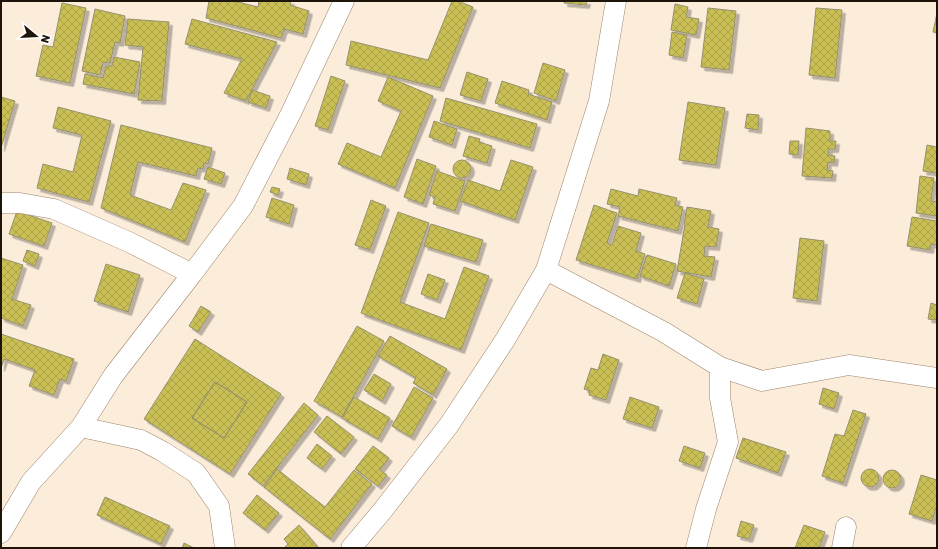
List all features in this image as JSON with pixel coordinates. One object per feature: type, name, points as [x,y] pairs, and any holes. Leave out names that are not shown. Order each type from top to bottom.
[{"type":"street","points":[[1,533],[31,482],[81,427],[113,376],[243,206],[290,115],[344,1]]},
{"type":"street","points":[[351,548],[383,510],[449,425],[505,340],[546,270],[599,101],[616,1]]},
{"type":"street","points":[[1,203],[20,203],[54,209],[131,243],[192,274]]},
{"type":"street","points":[[546,270],[664,332],[720,367],[762,381],[848,364],[937,378]]},
{"type":"street","points":[[696,548],[706,509],[728,442],[720,398],[720,367]]},
{"type":"street","points":[[81,427],[141,440],[162,451],[196,473],[219,506],[225,548]]},
{"type":"street","points":[[842,548],[846,527]]},
{"type":"building","points":[[209,1],[234,1],[258,7],[259,1],[291,1],[290,5],[309,11],[303,34],[284,29],[281,38],[206,18]]},
{"type":"building","points":[[452,1],[458,1],[473,7],[440,88],[346,65],[351,41],[428,60]]},
{"type":"building","points":[[564,1],[587,1],[586,5],[564,3]]},
{"type":"building","points":[[62,3],[86,8],[70,83],[36,76],[43,45],[53,47]]},
{"type":"building","points":[[675,4],[688,7],[686,17],[699,19],[696,35],[671,30]]},
{"type":"building","points":[[708,8],[736,11],[729,70],[701,67]]},
{"type":"building","points":[[816,8],[842,10],[835,78],[809,75]]},
{"type":"building","points":[[95,9],[125,16],[120,43],[115,42],[110,63],[103,62],[100,75],[82,71]]},
{"type":"building","points":[[937,13],[937,33],[933,32]]},
{"type":"building","points":[[128,19],[169,22],[162,101],[138,100],[143,47],[125,45]]},
{"type":"building","points":[[192,19],[277,42],[246,101],[224,93],[242,59],[185,44]]},
{"type":"building","points":[[672,32],[687,35],[683,58],[669,55]]},
{"type":"building","points":[[114,57],[140,62],[134,94],[83,84],[85,74],[103,78],[106,66],[112,66]]},
{"type":"building","points":[[543,63],[565,70],[556,101],[534,93]]},
{"type":"building","points":[[467,72],[488,79],[481,101],[460,95]]},
{"type":"building","points":[[331,76],[345,81],[328,130],[315,126]]},
{"type":"building","points":[[388,77],[433,96],[395,188],[338,164],[347,143],[381,157],[401,111],[378,101]]},
{"type":"building","points":[[502,81],[529,90],[528,94],[552,102],[547,120],[495,103]]},
{"type":"building","points":[[252,90],[270,96],[266,108],[248,102]]},
{"type":"building","points":[[1,97],[15,101],[1,148]]},
{"type":"building","points":[[446,98],[537,124],[530,148],[440,121]]},
{"type":"building","points":[[688,102],[725,108],[716,165],[679,160]]},
{"type":"building","points":[[58,107],[111,121],[89,202],[37,188],[43,164],[73,172],[82,135],[53,128]]},
{"type":"building","points":[[747,114],[759,115],[758,130],[745,128]]},
{"type":"building","points":[[434,121],[457,129],[452,145],[429,137]]},
{"type":"building","points":[[121,125],[212,148],[208,164],[204,163],[203,169],[198,168],[196,176],[138,162],[130,195],[171,210],[183,183],[206,190],[185,242],[101,208]]},
{"type":"building","points":[[806,128],[830,131],[830,141],[836,141],[835,149],[829,149],[828,155],[835,156],[834,163],[828,162],[827,170],[833,171],[832,178],[802,176]]},
{"type":"building","points":[[469,136],[480,139],[479,142],[492,146],[487,163],[463,156]]},
{"type":"building","points":[[790,141],[799,141],[798,155],[789,154]]},
{"type":"building","points":[[927,145],[937,147],[937,173],[923,171]]},
{"type":"building","points":[[417,159],[436,166],[423,204],[404,197]]},
{"type":"building","points":[[462,160],[468,163],[471,169],[468,175],[462,178],[456,175],[453,169],[456,163]]},
{"type":"building","points":[[511,160],[533,167],[515,220],[460,201],[468,180],[500,191]]},
{"type":"building","points":[[208,167],[225,173],[221,184],[204,179]]},
{"type":"building","points":[[290,168],[309,174],[306,185],[287,179]]},
{"type":"building","points":[[437,171],[465,181],[455,211],[433,204],[435,197],[429,195]]},
{"type":"building","points":[[920,176],[934,178],[931,201],[937,202],[936,216],[916,213]]},
{"type":"building","points":[[272,187],[280,189],[278,195],[270,192]]},
{"type":"building","points":[[611,189],[638,196],[639,189],[677,198],[675,205],[683,207],[678,231],[618,216],[620,207],[607,204]]},
{"type":"building","points":[[272,198],[294,205],[289,224],[266,217]]},
{"type":"building","points":[[371,200],[386,206],[370,250],[355,245]]},
{"type":"building","points":[[594,205],[617,213],[607,243],[612,245],[618,226],[641,233],[636,251],[645,254],[637,279],[576,260]]},
{"type":"building","points":[[687,207],[711,211],[708,227],[719,229],[716,247],[705,246],[704,256],[715,257],[711,277],[677,271]]},
{"type":"building","points":[[17,211],[52,223],[44,246],[9,234]]},
{"type":"building","points":[[398,212],[429,223],[400,302],[445,319],[464,267],[489,276],[461,350],[361,313]]},
{"type":"building","points":[[912,217],[937,221],[937,245],[931,244],[930,250],[907,246]]},
{"type":"building","points":[[431,224],[483,240],[476,262],[424,246]]},
{"type":"building","points":[[800,238],[824,241],[817,301],[793,298]]},
{"type":"building","points":[[27,250],[39,254],[35,266],[23,261]]},
{"type":"building","points":[[647,255],[676,264],[669,286],[640,276]]},
{"type":"building","points":[[1,258],[23,265],[12,299],[31,305],[23,326],[1,318]]},
{"type":"building","points":[[106,264],[140,275],[128,312],[94,301]]},
{"type":"building","points":[[685,273],[704,279],[697,304],[677,298]]},
{"type":"building","points":[[428,274],[445,280],[437,300],[421,294]]},
{"type":"building","points":[[931,303],[937,305],[936,320],[928,319]]},
{"type":"building","points":[[201,306],[211,312],[198,332],[189,326]]},
{"type":"building","points":[[357,326],[384,341],[342,417],[314,401]]},
{"type":"building","points":[[1,334],[74,359],[66,381],[60,379],[54,395],[29,386],[35,370],[4,359],[1,368]]},
{"type":"building","points":[[390,336],[447,369],[433,395],[413,383],[416,378],[378,356]]},
{"type":"building","points":[[195,339],[281,394],[230,474],[144,419]],"holes":[[[215,382],[247,402],[224,438],[192,418]]]},
{"type":"building","points":[[603,354],[619,360],[606,400],[589,395],[590,391],[584,389],[591,368],[598,370]]},
{"type":"building","points":[[374,374],[391,384],[382,401],[364,390]]},
{"type":"building","points":[[215,382],[247,402],[224,438],[192,418]]},
{"type":"building","points":[[414,387],[433,398],[411,437],[392,426]]},
{"type":"building","points":[[823,388],[839,393],[834,409],[819,404]]},
{"type":"building","points":[[354,397],[390,418],[378,439],[342,418]]},
{"type":"building","points":[[630,397],[659,407],[652,428],[623,419]]},
{"type":"building","points":[[304,403],[318,415],[263,486],[248,474]]},
{"type":"building","points":[[853,410],[866,414],[843,483],[822,476],[835,434],[844,436]]},
{"type":"building","points":[[327,416],[354,437],[341,454],[314,432]]},
{"type":"building","points":[[743,438],[786,452],[778,473],[736,458]]},
{"type":"building","points":[[317,444],[332,456],[322,469],[307,458]]},
{"type":"building","points":[[373,446],[389,458],[380,470],[387,475],[378,486],[355,469]]},
{"type":"building","points":[[684,446],[705,453],[700,468],[679,461]]},
{"type":"building","points":[[277,469],[325,507],[354,470],[372,484],[330,539],[264,487]]},
{"type":"building","points":[[870,469],[876,472],[879,478],[876,484],[870,487],[864,484],[861,478],[864,472]]},
{"type":"building","points":[[892,470],[898,473],[901,479],[898,485],[892,488],[886,485],[883,479],[886,473]]},
{"type":"building","points":[[921,475],[937,480],[937,504],[932,521],[909,514]]},
{"type":"building","points":[[257,495],[279,513],[265,530],[243,513]]},
{"type":"building","points":[[105,497],[170,526],[161,544],[97,515]]},
{"type":"building","points":[[741,521],[754,525],[749,539],[737,536]]},
{"type":"building","points":[[299,525],[317,546],[315,548],[284,548],[288,544],[284,539]]},
{"type":"building","points":[[804,525],[825,532],[819,548],[795,548]]},
{"type":"building","points":[[184,543],[194,548],[182,548]]}]
